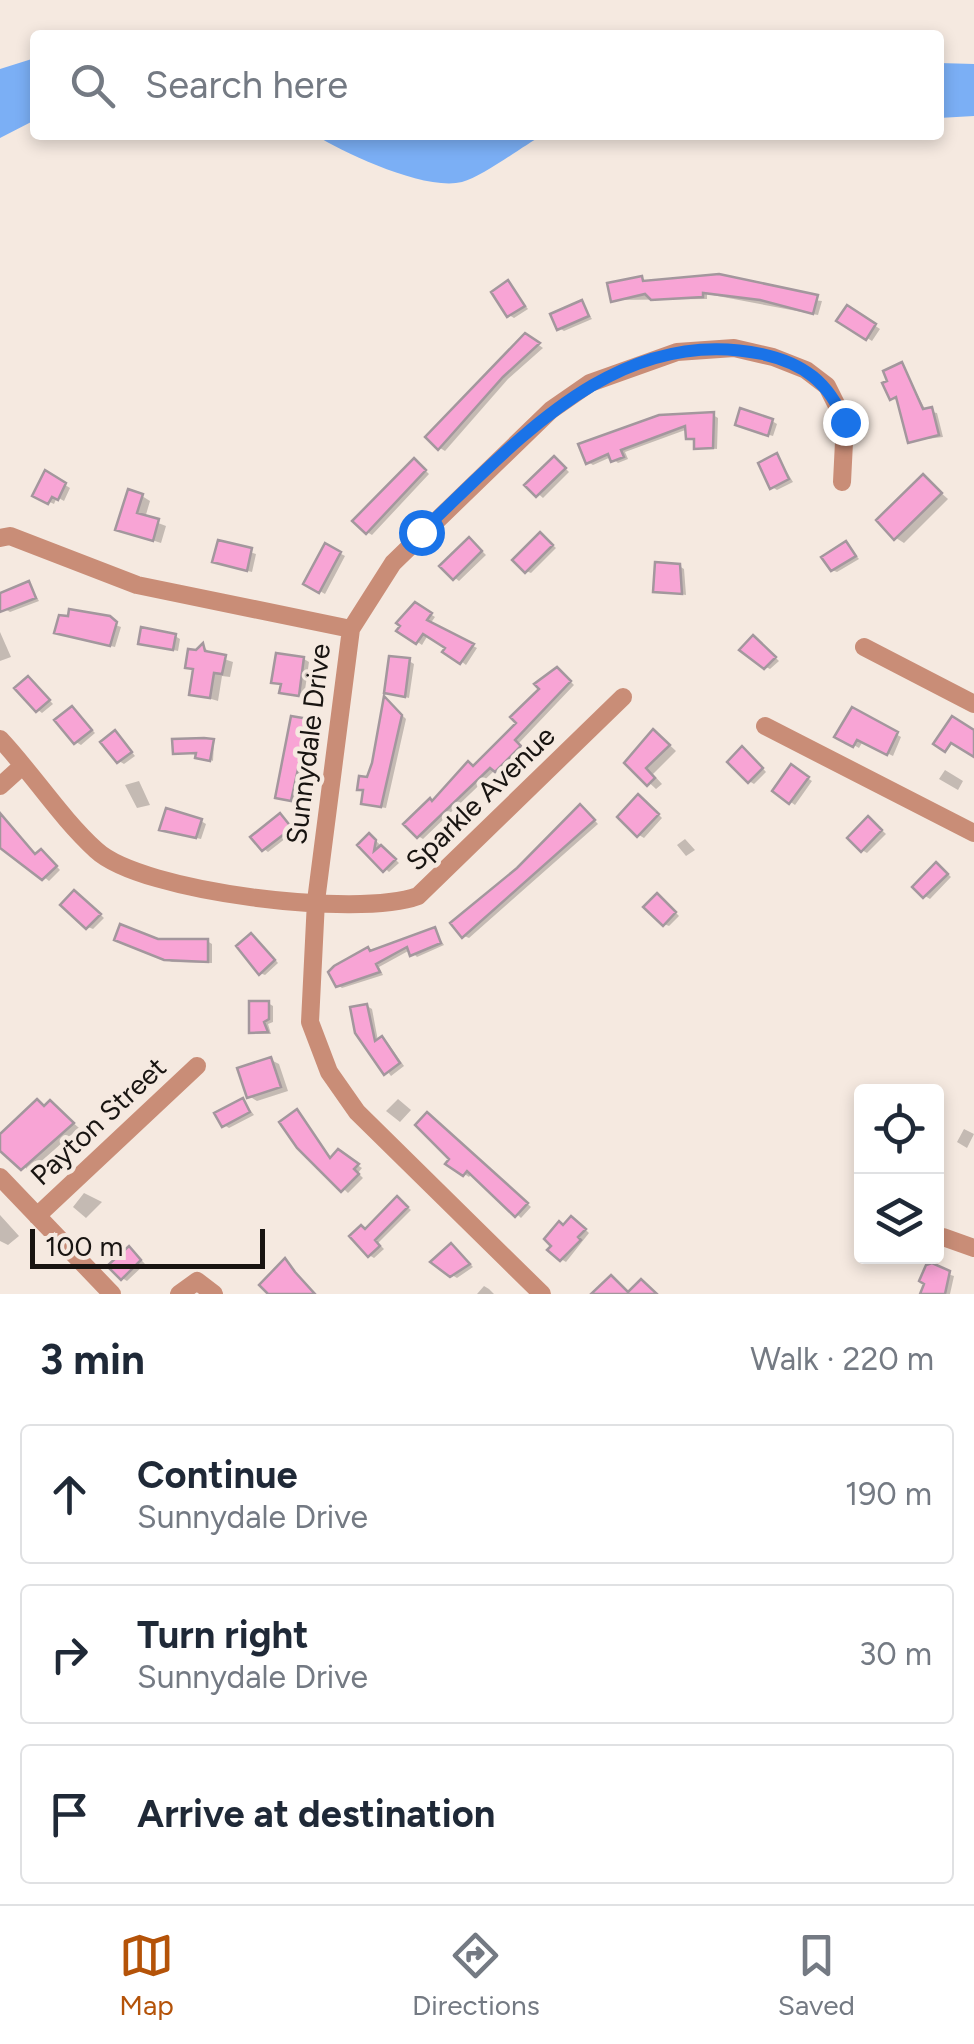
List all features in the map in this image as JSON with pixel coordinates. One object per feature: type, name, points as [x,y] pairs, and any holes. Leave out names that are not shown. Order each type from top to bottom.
[{"type":"street","name":"Sunnydale Drive","points":[[542,1294],[357,1112],[329,1072],[310,1022],[316,901],[351,628],[393,562],[551,410],[590,383],[677,352],[734,348],[773,356],[806,370],[827,386],[845,422],[842,482]]},
{"type":"street","points":[[0,538],[10,536],[137,586],[351,628]]},
{"type":"street","points":[[864,647],[974,704]]},
{"type":"street","name":"Sparkle Avenue","points":[[0,739],[20,768],[37,780],[97,851],[124,868],[187,888],[375,905],[418,896],[623,697]]},
{"type":"street","points":[[764,726],[974,833]]},
{"type":"street","points":[[0,786],[20,768]]},
{"type":"street","name":"Payton Street","points":[[37,1216],[196,1066]]},
{"type":"street","points":[[0,1177],[112,1294]]},
{"type":"street","points":[[944,1238],[974,1248]]},
{"type":"street","points":[[179,1294],[196,1281],[214,1294]]},
{"type":"water","points":[[30,60],[30,123],[0,138],[0,69]]},
{"type":"water","points":[[944,63],[974,64],[974,116],[944,118]]},
{"type":"water","points":[[324,140],[535,140],[462,182],[407,176]]},
{"type":"building","points":[[719,274],[818,295],[813,314],[760,300],[703,293],[703,297],[651,300],[645,294],[611,302],[607,283],[642,276],[643,281]]},
{"type":"building","points":[[508,280],[525,306],[507,317],[491,292]]},
{"type":"building","points":[[582,300],[589,316],[557,330],[550,314]]},
{"type":"building","points":[[847,305],[876,324],[866,340],[836,321]]},
{"type":"building","points":[[525,333],[540,343],[503,377],[438,450],[425,437]]},
{"type":"building","points":[[902,362],[923,409],[932,407],[939,435],[908,443],[896,397],[890,400],[882,383],[887,381],[883,371]]},
{"type":"building","points":[[740,408],[773,419],[768,436],[735,425]]},
{"type":"building","points":[[714,412],[713,448],[694,449],[694,439],[686,439],[685,426],[621,450],[624,457],[611,462],[608,454],[586,464],[578,444],[659,415]]},
{"type":"building","points":[[777,453],[789,479],[770,489],[758,463]]},
{"type":"building","points":[[554,456],[566,468],[536,497],[524,485]]},
{"type":"building","points":[[414,458],[426,470],[366,534],[352,521]]},
{"type":"building","points":[[45,470],[66,483],[58,500],[52,497],[48,504],[32,496]]},
{"type":"building","points":[[923,474],[942,493],[894,540],[876,520]]},
{"type":"building","points":[[128,489],[143,494],[137,513],[159,519],[153,541],[115,530]]},
{"type":"building","points":[[540,532],[553,545],[525,573],[512,560]]},
{"type":"building","points":[[469,537],[482,551],[453,580],[439,566]]},
{"type":"building","points":[[218,540],[252,548],[247,571],[212,562]]},
{"type":"building","points":[[846,541],[856,556],[831,571],[821,557]]},
{"type":"building","points":[[325,543],[341,552],[319,593],[303,584]]},
{"type":"building","points":[[655,562],[680,564],[682,594],[653,592]]},
{"type":"building","points":[[29,581],[36,598],[0,612],[0,593]]},
{"type":"building","points":[[415,602],[432,613],[427,620],[474,644],[460,664],[423,634],[416,644],[396,631],[400,626],[396,623]]},
{"type":"building","points":[[69,609],[110,616],[117,622],[110,646],[54,633],[59,615],[68,616]]},
{"type":"building","points":[[141,627],[176,634],[173,650],[138,644]]},
{"type":"building","points":[[753,635],[776,657],[764,669],[739,650]]},
{"type":"building","points":[[203,643],[205,651],[226,655],[222,674],[214,673],[210,698],[189,695],[193,669],[185,668],[188,649],[196,650]]},
{"type":"building","points":[[276,653],[304,657],[299,696],[279,693],[281,684],[271,683]]},
{"type":"building","points":[[389,656],[410,658],[405,697],[384,693]]},
{"type":"building","points":[[557,667],[571,681],[515,740],[521,746],[495,772],[490,768],[417,838],[403,824],[430,798],[432,801],[468,761],[473,766],[516,723],[510,717],[539,689],[534,684]]},
{"type":"building","points":[[28,676],[50,700],[36,712],[14,688]]},
{"type":"building","points":[[384,696],[402,715],[381,807],[361,804],[363,790],[357,790],[359,776],[367,777],[372,763]]},
{"type":"building","points":[[72,706],[92,730],[74,744],[54,720]]},
{"type":"building","points":[[852,707],[898,732],[887,755],[857,740],[853,747],[834,737]]},
{"type":"building","points":[[291,716],[309,719],[291,801],[275,798]]},
{"type":"building","points":[[952,716],[974,730],[974,757],[951,743],[945,752],[933,744]]},
{"type":"building","points":[[653,729],[670,745],[646,768],[655,778],[647,786],[624,763]]},
{"type":"building","points":[[115,730],[132,752],[117,763],[100,742]]},
{"type":"building","points":[[172,739],[214,739],[210,761],[195,758],[196,753],[173,754]]},
{"type":"building","points":[[742,746],[763,768],[748,783],[727,762]]},
{"type":"building","points":[[791,764],[809,777],[789,804],[772,791]]},
{"type":"building","points":[[638,794],[659,814],[637,837],[617,817]]},
{"type":"building","points":[[580,804],[595,820],[462,938],[450,923],[517,868]]},
{"type":"building","points":[[166,808],[202,819],[196,838],[159,830]]},
{"type":"building","points":[[0,813],[35,854],[41,849],[57,866],[42,880],[0,848]]},
{"type":"building","points":[[280,813],[292,828],[262,851],[250,837]]},
{"type":"building","points":[[868,816],[882,830],[861,852],[847,838]]},
{"type":"building","points":[[369,833],[376,840],[374,851],[381,845],[396,859],[383,872],[357,845]]},
{"type":"building","points":[[936,862],[948,874],[923,898],[912,887]]},
{"type":"building","points":[[74,890],[101,914],[86,929],[60,905]]},
{"type":"building","points":[[657,893],[676,912],[663,926],[643,907]]},
{"type":"building","points":[[120,924],[158,939],[208,939],[208,962],[164,960],[114,940]]},
{"type":"building","points":[[435,927],[441,943],[410,956],[407,947],[376,964],[380,972],[336,987],[328,972],[368,947],[370,951]]},
{"type":"building","points":[[251,933],[275,960],[259,975],[236,946]]},
{"type":"building","points":[[249,1001],[269,1001],[269,1019],[264,1022],[268,1032],[249,1033]]},
{"type":"building","points":[[367,1004],[375,1041],[382,1036],[400,1063],[384,1075],[355,1033],[350,1007]]},
{"type":"building","points":[[271,1057],[281,1087],[247,1098],[237,1068]]},
{"type":"building","points":[[243,1098],[250,1112],[222,1127],[214,1113]]},
{"type":"building","points":[[37,1099],[44,1106],[50,1100],[74,1123],[21,1170],[0,1151],[0,1134]]},
{"type":"building","points":[[297,1109],[330,1158],[338,1149],[359,1164],[354,1169],[359,1174],[341,1192],[297,1148],[279,1122]]},
{"type":"building","points":[[427,1112],[528,1203],[515,1217],[467,1171],[463,1176],[445,1164],[449,1159],[415,1125]]},
{"type":"building","points":[[397,1196],[408,1207],[375,1240],[380,1246],[368,1257],[349,1236],[361,1225],[365,1229]]},
{"type":"building","points":[[571,1216],[586,1229],[578,1237],[581,1240],[560,1261],[547,1250],[551,1246],[544,1239],[559,1221],[563,1225]]},
{"type":"building","points":[[451,1243],[470,1264],[450,1277],[430,1262]]},
{"type":"building","points":[[129,1246],[141,1260],[121,1280],[107,1266]]},
{"type":"building","points":[[285,1258],[315,1294],[268,1294],[259,1285]]},
{"type":"building","points":[[926,1265],[950,1271],[945,1294],[920,1294],[924,1284],[919,1281]]},
{"type":"building","points":[[611,1275],[628,1292],[641,1279],[657,1294],[591,1294]]},
{"type":"route","points":[[421,532],[551,410],[590,383],[677,352],[734,348],[773,356],[806,370],[827,386],[845,422]]}]
